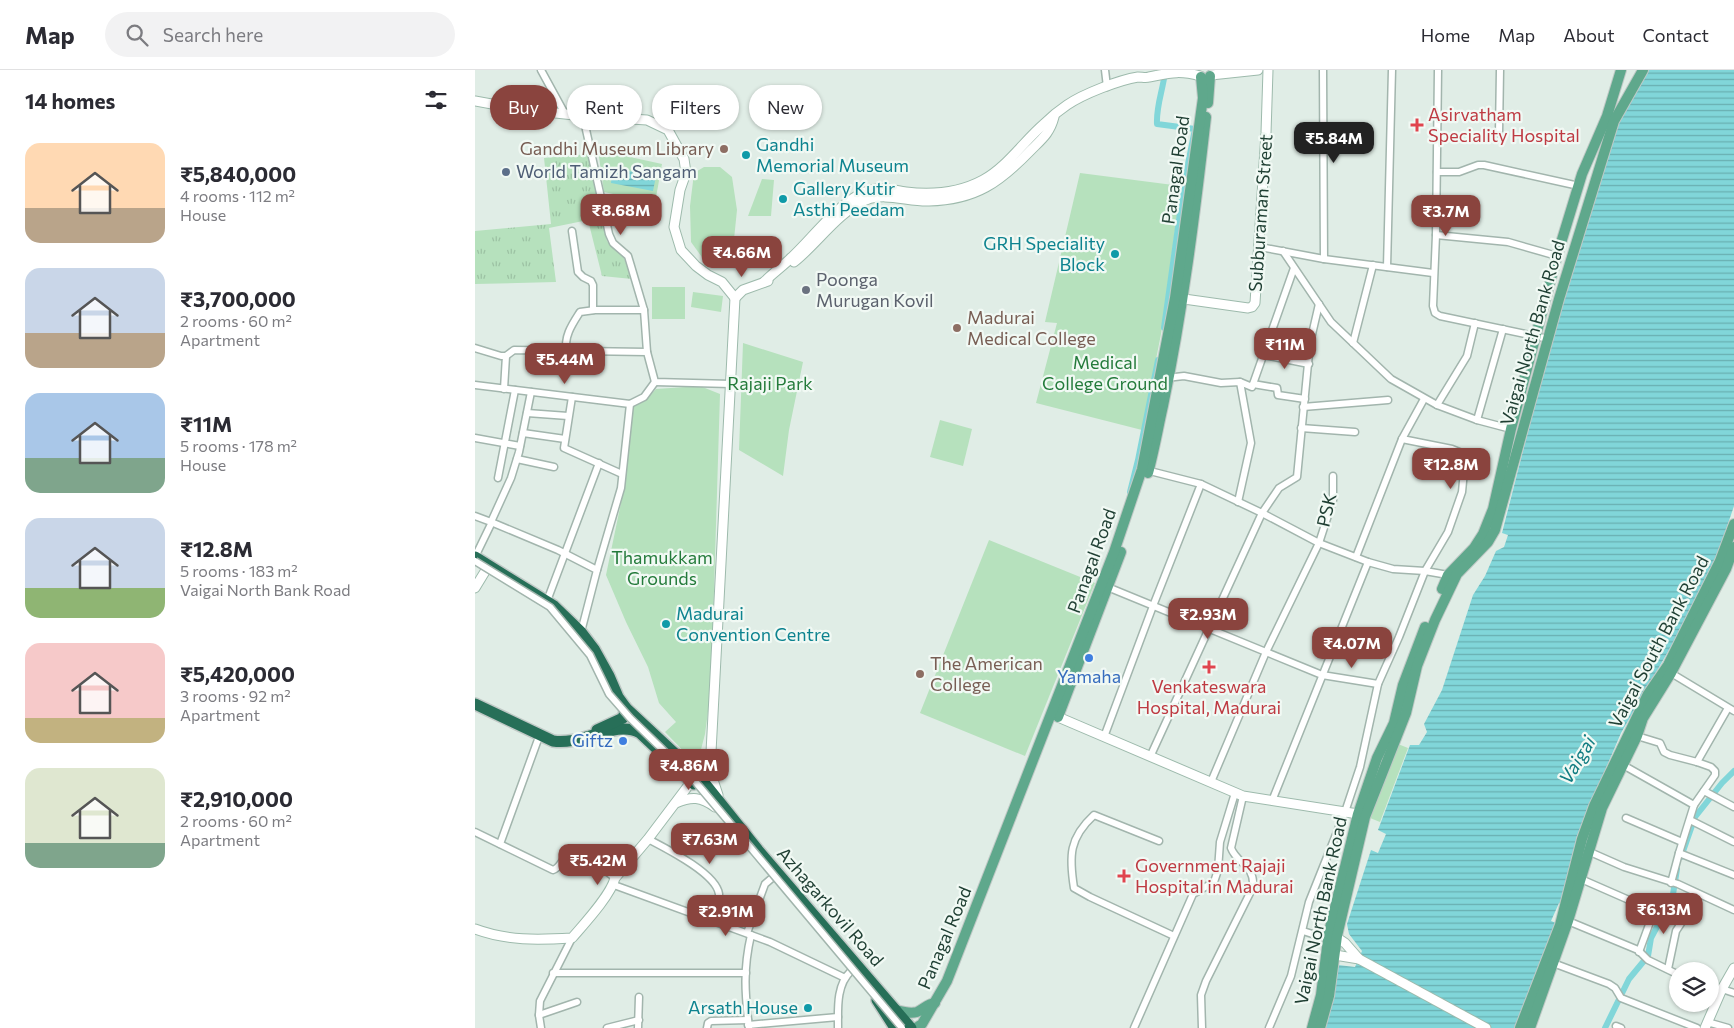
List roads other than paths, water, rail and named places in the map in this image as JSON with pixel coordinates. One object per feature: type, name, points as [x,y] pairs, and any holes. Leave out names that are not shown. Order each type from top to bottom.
[{"type":"highway","name":"Azhagarkovil Road","points":[[475,557],[547,601],[581,632],[594,649],[618,697],[626,708],[695,779],[911,1028]]},
{"type":"highway","points":[[475,704],[553,741],[561,742],[594,736],[598,728],[623,718],[626,708]]},
{"type":"highway","name":"Azhagarkovil Road","points":[[594,736],[627,728],[633,729],[641,733],[695,779]]},
{"type":"highway","name":"Azhagarkovil Road","points":[[719,807],[847,974],[875,997],[895,1028]]},
{"type":"main road","name":"Vaigai North Bank Road","points":[[1320,1028],[1329,996],[1335,938],[1362,815],[1377,758],[1394,723],[1403,685],[1416,649],[1448,575],[1474,548],[1483,534],[1493,509],[1511,429],[1557,256],[1579,186],[1607,116],[1621,70]]},
{"type":"main road","name":"Vaigai North Bank Road","points":[[1362,815],[1406,713],[1417,666],[1435,620],[1457,574],[1483,547],[1495,530],[1559,299],[1614,121],[1643,70]]},
{"type":"main road","name":"Panagal Road","points":[[1058,717],[1146,470],[1179,298],[1203,98],[1204,73]]},
{"type":"main road","name":"Vaigai South Bank Road","points":[[1520,1028],[1560,925],[1582,839],[1594,806],[1648,694],[1668,665],[1716,570],[1734,524]]},
{"type":"main road","name":"Vaigai South Bank Road","points":[[1529,1028],[1568,922],[1602,808],[1637,736],[1643,718],[1730,571],[1734,547]]},
{"type":"main road","name":"Panagal Road","points":[[916,1028],[922,1024],[947,981],[1105,586]]},
{"type":"main road","name":"Vaigai North Bank Road","points":[[1312,1028],[1333,955]]},
{"type":"main road","points":[[896,1010],[906,1013],[917,1012],[928,1004],[935,1003]]},
{"type":"street","points":[[541,70],[565,114]]},
{"type":"street","points":[[1105,70],[1107,87]]},
{"type":"street","points":[[1139,77],[1147,70]]},
{"type":"street","points":[[735,298],[743,290],[764,282],[792,257],[834,214],[863,192],[877,188],[925,194],[948,192],[970,187],[985,179],[1009,159],[1045,123],[1067,105],[1107,87],[1139,77],[1148,78],[1170,71],[1204,73],[1258,70]]},
{"type":"street","name":"Subburaman Street","points":[[1179,298],[1243,308],[1252,306],[1255,303],[1260,247],[1268,70]]},
{"type":"street","points":[[1323,70],[1324,259]]},
{"type":"street","points":[[1387,267],[1392,70]]},
{"type":"street","points":[[1438,70],[1436,235],[1433,273],[1433,306],[1435,313],[1440,316],[1549,339]]},
{"type":"street","points":[[1499,70],[1499,133]]},
{"type":"street","points":[[475,101],[519,109],[565,114]]},
{"type":"street","points":[[642,120],[647,120],[668,130],[684,159],[686,174],[680,190],[674,227],[681,250],[708,276],[722,282],[735,298],[710,771],[719,807]]},
{"type":"street","points":[[586,130],[609,234],[613,243],[628,256],[644,310],[647,352],[655,382]]},
{"type":"street","points":[[1437,172],[1459,172],[1478,165],[1484,165],[1579,186]]},
{"type":"street","points":[[572,231],[578,272],[591,281],[593,285],[593,310]]},
{"type":"street","points":[[1436,235],[1508,242],[1557,256]]},
{"type":"street","points":[[1260,247],[1324,259],[1433,273]]},
{"type":"street","points":[[1283,251],[1331,322],[1391,379],[1437,405],[1477,420],[1511,429]]},
{"type":"street","points":[[1353,343],[1373,265]]},
{"type":"street","points":[[1253,384],[1294,268]]},
{"type":"street","points":[[1150,757],[1262,513],[1279,488],[1297,477],[1310,343],[1319,304]]},
{"type":"street","points":[[567,351],[566,340],[580,312],[593,310],[644,310]]},
{"type":"street","points":[[1437,405],[1467,356],[1475,323]]},
{"type":"street","points":[[1477,420],[1503,329]]},
{"type":"street","points":[[475,348],[501,356],[505,356],[514,350],[647,352]]},
{"type":"street","points":[[1264,355],[1309,364]]},
{"type":"street","points":[[504,388],[505,356]]},
{"type":"street","points":[[1164,378],[1184,376],[1221,383],[1240,382],[1252,387],[1253,384],[1277,388],[1278,395],[1305,399]]},
{"type":"street","points":[[655,382],[731,384]]},
{"type":"street","points":[[475,386],[629,404],[644,397],[655,382]]},
{"type":"street","points":[[1238,502],[1251,443],[1240,382]]},
{"type":"street","points":[[498,478],[515,390]]},
{"type":"street","points":[[475,557],[511,478],[517,459],[531,392]]},
{"type":"street","points":[[572,397],[563,446],[566,450],[622,474]]},
{"type":"street","points":[[1355,557],[1402,439],[1424,399]]},
{"type":"street","points":[[1303,407],[1388,400]]},
{"type":"street","points":[[581,632],[621,488],[629,404]]},
{"type":"street","points":[[527,412],[568,416]]},
{"type":"street","points":[[1301,428],[1355,432]]},
{"type":"street","points":[[523,433],[565,439]]},
{"type":"street","points":[[475,438],[520,446]]},
{"type":"street","points":[[1269,1028],[1291,976],[1309,902],[1345,812],[1360,767],[1378,684],[1425,571],[1448,532],[1462,492],[1465,460],[1463,454],[1402,439]]},
{"type":"street","points":[[517,459],[553,467]]},
{"type":"street","points":[[547,601],[599,463]]},
{"type":"street","points":[[1146,470],[1201,484],[1319,543],[1368,562],[1393,569],[1448,575]]},
{"type":"street","name":"PSK","points":[[1211,782],[1266,652],[1319,543],[1333,500],[1333,476]]},
{"type":"street","points":[[1104,737],[1201,484]]},
{"type":"street","points":[[475,516],[566,553],[597,570]]},
{"type":"street","points":[[475,561],[550,607],[591,655],[609,694],[630,718],[693,779],[901,1028]]},
{"type":"street","points":[[1271,800],[1368,562]]},
{"type":"street","points":[[475,588],[489,565]]},
{"type":"street","points":[[1105,586],[1322,675],[1378,684]]},
{"type":"street","points":[[1671,673],[1731,709],[1697,762]]},
{"type":"street","points":[[1058,717],[1239,794],[1362,815]]},
{"type":"street","points":[[500,844],[540,734]]},
{"type":"street","points":[[1637,736],[1660,743],[1664,752],[1670,755],[1697,762],[1711,767],[1715,771],[1709,793],[1694,805],[1693,822],[1682,842],[1682,854],[1674,884]]},
{"type":"street","points":[[541,1028],[539,1015],[540,1000],[572,938],[592,914],[614,881],[695,779],[711,751]]},
{"type":"street","points":[[1623,765],[1694,805]]},
{"type":"street","points":[[1709,793],[1734,807]]},
{"type":"street","points":[[1134,1028],[1193,894],[1214,882],[1218,870],[1220,842],[1239,794]]},
{"type":"street","points":[[1202,1028],[1201,995],[1206,981],[1253,887],[1249,868],[1233,854],[1231,848],[1239,794]]},
{"type":"street","points":[[674,805],[686,799],[699,798],[719,807]]},
{"type":"street","points":[[1159,841],[1094,815],[1086,823],[1072,846],[1074,888],[1174,936]]},
{"type":"street","points":[[1626,818],[1682,842]]},
{"type":"street","points":[[1693,822],[1734,842]]},
{"type":"street","points":[[475,832],[553,870],[556,870],[569,853],[576,852],[584,856],[614,881],[847,974],[839,997],[838,1028]]},
{"type":"street","points":[[648,839],[688,860],[714,883],[719,892],[719,900],[710,920]]},
{"type":"street","points":[[1589,852],[1624,867],[1674,884],[1734,910]]},
{"type":"street","points":[[1682,854],[1734,875]]},
{"type":"street","points":[[748,1024],[745,995],[749,934],[765,884],[772,878]]},
{"type":"street","points":[[1581,879],[1654,911],[1644,956]]},
{"type":"street","points":[[1568,922],[1644,956],[1668,969],[1676,931],[1689,911]]},
{"type":"street","points":[[475,929],[489,934],[532,940],[572,938]]},
{"type":"street","points":[[1303,930],[1335,938],[1359,959],[1486,1028]]},
{"type":"street","points":[[1333,955],[1359,959]]},
{"type":"street","points":[[1553,963],[1609,984],[1615,988],[1619,996],[1697,1028]]},
{"type":"street","points":[[1728,1028],[1706,1025],[1721,991],[1734,968]]},
{"type":"street","points":[[553,973],[746,973]]},
{"type":"street","points":[[1721,991],[1734,993]]},
{"type":"street","points":[[639,997],[639,1028]]},
{"type":"street","points":[[539,1015],[577,1002]]},
{"type":"street","points":[[707,1028],[708,1023],[711,1021],[748,1024],[838,1017]]},
{"type":"street","points":[[607,1028],[639,1020]]},
{"type":"water","name":"Vaigai","points":[[1647,70],[1734,70],[1734,506],[1715,562],[1692,610],[1621,733],[1577,836],[1562,904],[1559,903],[1551,921],[1556,923],[1515,1028],[1324,1028],[1338,965],[1355,967],[1362,951],[1349,934],[1347,924],[1371,850],[1378,853],[1386,834],[1378,830],[1410,745],[1419,745],[1427,732],[1424,724],[1442,690],[1473,595],[1485,576],[1496,551],[1504,547],[1508,535],[1502,533],[1553,334],[1610,144],[1622,113]]},
{"type":"water","points":[[613,168],[656,176],[653,191],[611,183]]},
{"type":"waterway","points":[[1164,328],[1184,184],[1195,129],[1157,124],[1165,72]]},
{"type":"waterway","points":[[1130,492],[1158,360]]},
{"type":"waterway","points":[[1681,857],[1695,817],[1734,771]]},
{"type":"waterway","points":[[1605,1028],[1629,979],[1648,956],[1651,938],[1660,921],[1671,907],[1677,869]]},
{"type":"place","name":"Asirvatham Speciality Hospital","points":[[1417,125]]},
{"type":"place","name":"Gandhi Museum Library","points":[[724,149]]},
{"type":"place","name":"Gandhi Memorial Museum","points":[[746,155]]},
{"type":"place","name":"World Tamizh Sangam","points":[[506,172]]},
{"type":"place","name":"Gallery Kutir Asthi Peedam","points":[[783,199]]},
{"type":"place","name":"GRH Speciality Block","points":[[1115,254]]},
{"type":"place","name":"Poonga Murugan Kovil","points":[[806,290]]},
{"type":"place","name":"Madurai Medical College","points":[[957,328]]},
{"type":"place","name":"Madurai Convention Centre","points":[[666,624]]},
{"type":"place","name":"Yamaha","points":[[1089,658]]},
{"type":"place","name":"Venkateswara Hospital, Madurai","points":[[1209,667]]},
{"type":"place","name":"The American College","points":[[920,674]]},
{"type":"place","name":"Giftz","points":[[623,741]]},
{"type":"place","name":"Government Rajaji Hospital in Madurai","points":[[1124,876]]},
{"type":"place","name":"Arsath House","points":[[808,1008]]},
{"type":"park label","name":"Medical College Ground","points":[[1105,373]]},
{"type":"park label","name":"Rajaji Park","points":[[770,384]]},
{"type":"park label","name":"Thamukkam Grounds","points":[[662,568]]}]
